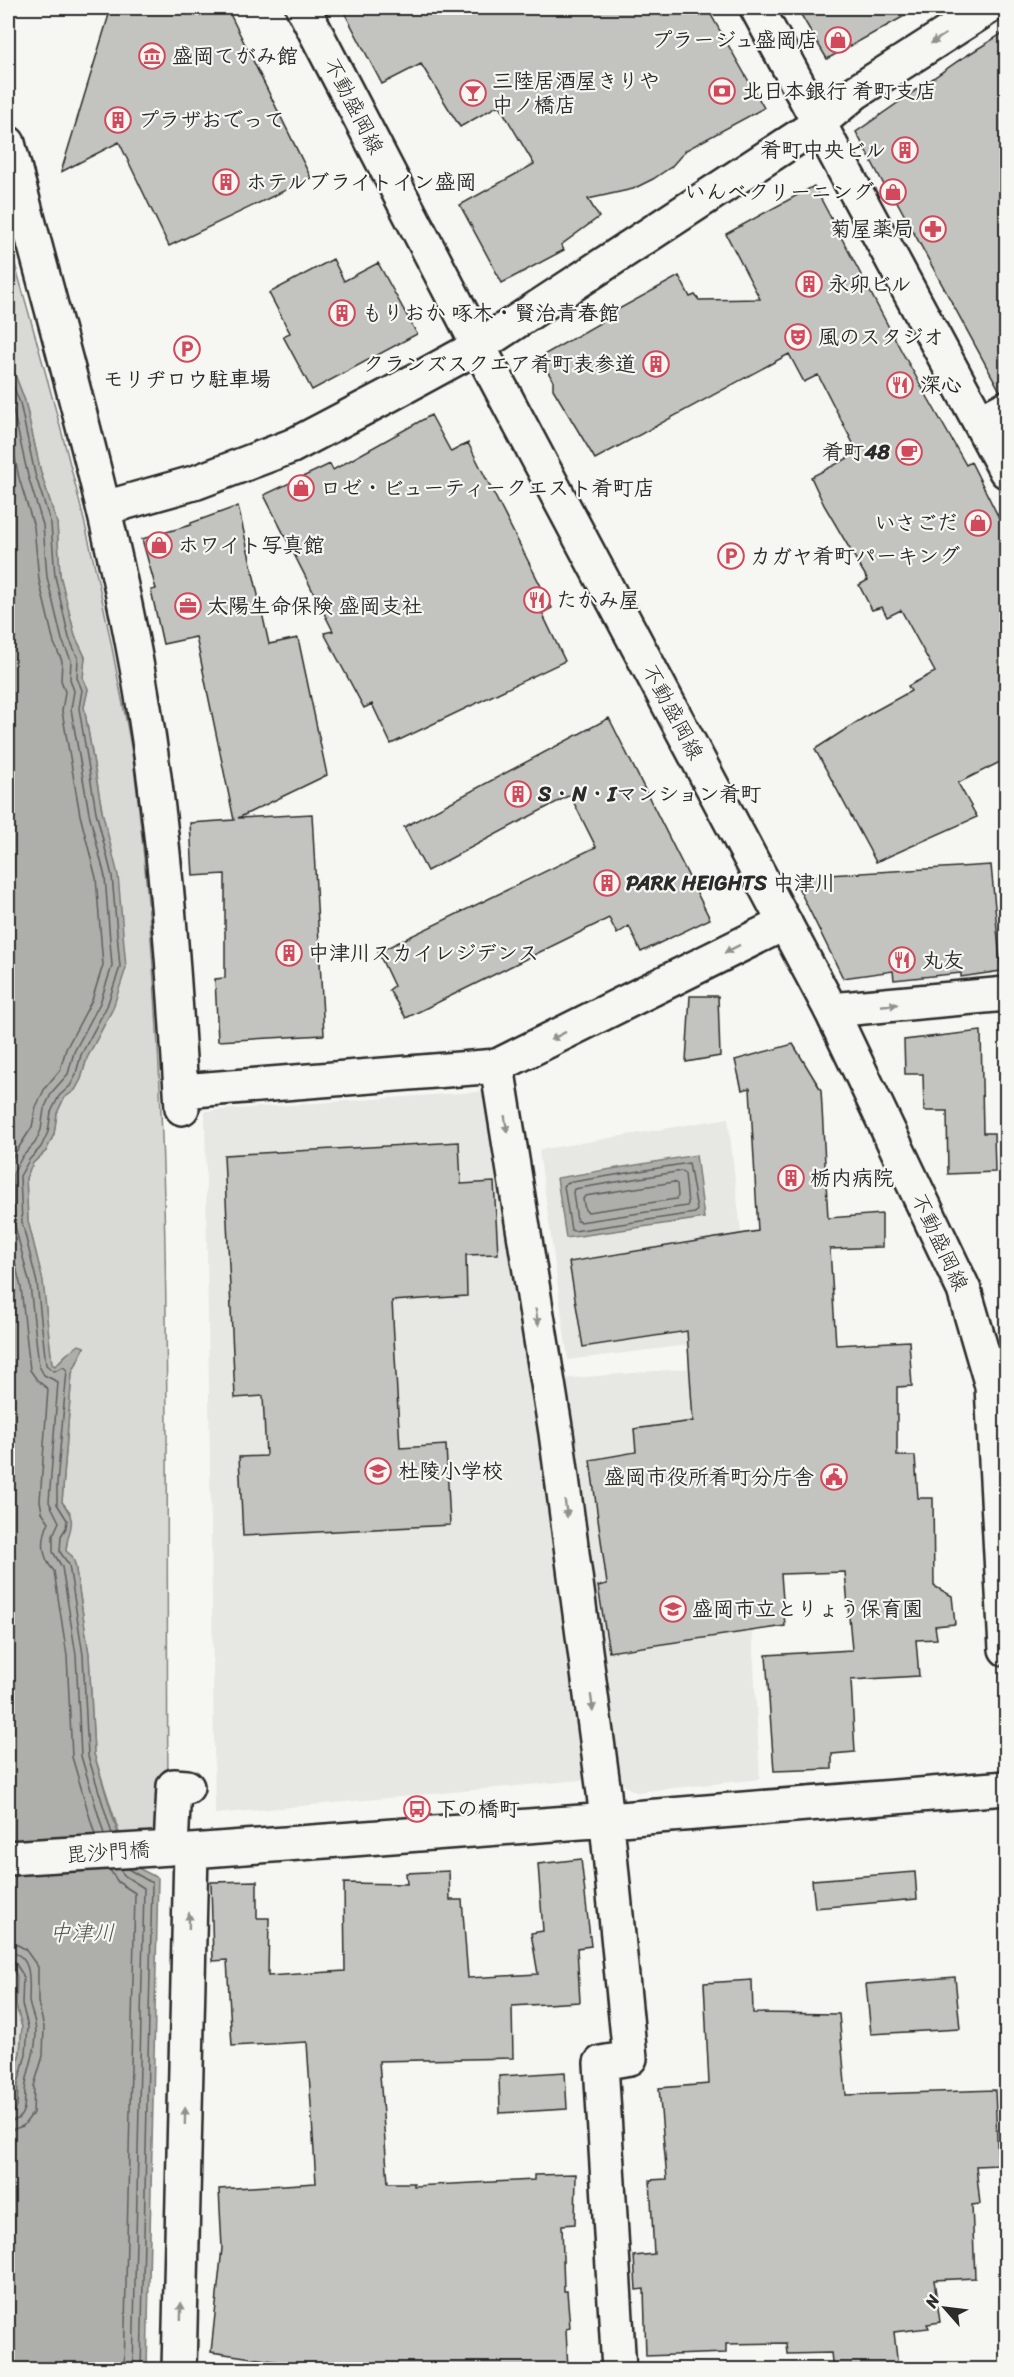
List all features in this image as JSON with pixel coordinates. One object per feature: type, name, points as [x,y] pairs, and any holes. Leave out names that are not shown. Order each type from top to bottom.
[{"type":"street","name":"不動盛岡線","points":[[303,8],[479,346],[831,1010],[964,1290],[999,1385],[1006,1649]]},
{"type":"street","points":[[757,8],[818,124],[993,415],[1006,471]]},
{"type":"street","points":[[105,508],[197,482],[292,446],[479,346],[818,124],[856,92],[987,8]]},
{"type":"street","points":[[8,143],[105,508],[134,651],[155,781],[171,925],[182,1099],[497,1066],[785,922]]},
{"type":"street","points":[[831,1010],[1006,994]]},
{"type":"street","points":[[497,1066],[556,1433],[608,1820],[630,2058],[601,2063],[619,2370]]},
{"type":"street","name":"毘沙門橋","points":[[8,1858],[171,1848],[174,1786],[186,1787]]},
{"type":"street","points":[[179,2370],[191,1851],[1006,1788]]},
{"type":"shaded area","points":[[8,240],[81,510],[126,720],[134,767],[157,1021],[166,1276],[168,1787],[158,1839],[122,1842],[94,1754],[89,1654],[75,1564],[66,1552],[70,1512],[62,1502],[72,1373],[84,1348],[67,1354],[55,1366],[52,1364],[42,1278],[28,1221],[26,1177],[33,1163],[46,1151],[54,1134],[57,1113],[64,1098],[75,1090],[81,1079],[87,1058],[113,1008],[102,811],[84,707],[88,689],[83,678],[85,657],[75,636],[60,575],[57,523],[41,473],[25,401],[8,356]]},
{"type":"shaded area","name":"杜陵小学校","points":[[489,1091],[591,1779],[215,1814],[205,1111]]},
{"type":"shaded area","points":[[728,1118],[753,1337],[568,1360],[539,1150]]},
{"type":"shaded area","name":"盛岡市立とりょう保育園","points":[[738,1364],[760,1779],[636,1792],[620,1783],[562,1379]]},
{"type":"shaded area","points":[[8,1962],[17,1976],[16,2005],[22,2027],[20,2053],[12,2083],[8,2115]]},
{"type":"water","name":"中津川","points":[[8,356],[25,401],[41,473],[57,523],[60,575],[75,636],[85,657],[83,678],[88,689],[84,707],[102,811],[118,875],[126,968],[113,1008],[87,1058],[81,1079],[75,1090],[64,1098],[57,1113],[54,1134],[46,1151],[33,1163],[26,1178],[28,1221],[43,1281],[52,1364],[55,1366],[79,1345],[84,1347],[72,1373],[62,1502],[70,1516],[71,1526],[66,1551],[72,1556],[75,1564],[89,1654],[94,1754],[118,1834],[132,1865],[158,1878],[147,2369],[11,2369],[8,2362],[8,2115],[12,2083],[20,2053],[22,2027],[16,2005],[17,1976],[8,1962]]},
{"type":"water","points":[[696,1155],[704,1218],[566,1238],[557,1178]]},
{"type":"building","points":[[111,8],[227,8],[311,178],[169,246],[119,142],[61,172]]},
{"type":"building","points":[[342,8],[707,8],[764,108],[686,150],[671,167],[653,179],[633,189],[588,199],[599,217],[561,245],[564,250],[502,283],[460,205],[534,164],[499,105],[460,127],[421,64],[382,84]]},
{"type":"building","name":"プラージュ盛岡店","points":[[797,8],[919,8],[827,59]]},
{"type":"building","points":[[1006,31],[1006,389],[1000,391],[895,198],[892,200],[856,132],[958,61]]},
{"type":"building","points":[[814,186],[902,352],[966,465],[971,462],[1006,532],[1006,759],[958,783],[977,817],[876,862],[815,749],[871,713],[911,691],[908,686],[935,672],[901,610],[887,617],[882,607],[872,610],[859,585],[868,580],[824,505],[811,477],[858,453],[818,375],[804,382],[789,354],[595,459],[553,389],[553,381],[540,357],[607,319],[606,316],[679,276],[690,297],[695,295],[699,300],[760,299],[726,234]]},
{"type":"building","name":"もりおか 啄木・賢治青春館","points":[[333,259],[344,281],[378,263],[417,334],[312,390],[283,336],[290,333],[269,293]]},
{"type":"building","points":[[431,415],[451,452],[468,443],[552,608],[542,613],[565,661],[391,744],[372,704],[364,708],[324,633],[333,631],[264,495],[330,464],[333,470]]},
{"type":"building","points":[[238,506],[269,644],[298,638],[327,775],[238,818],[312,814],[324,1035],[218,1041],[215,979],[225,978],[225,874],[193,876],[190,823],[234,820],[196,637],[163,644],[151,590],[156,589],[142,539],[191,525],[191,523]]},
{"type":"building","name":"PARK HEIGHTS 中津川","points":[[609,718],[710,919],[641,952],[629,926],[617,934],[609,918],[406,1018],[389,990],[394,986],[378,952],[596,847],[570,795],[427,871],[404,827]]},
{"type":"building","points":[[991,865],[1001,971],[961,977],[961,973],[894,980],[893,971],[843,978],[797,885],[812,876]]},
{"type":"building","points":[[690,996],[718,996],[720,1056],[686,1062]]},
{"type":"building","points":[[981,1031],[983,1133],[994,1133],[995,1172],[948,1174],[947,1111],[924,1111],[923,1074],[905,1074],[904,1040]]},
{"type":"building","points":[[793,1044],[821,1090],[828,1218],[882,1214],[882,1247],[830,1249],[836,1345],[909,1341],[912,1386],[897,1387],[897,1456],[915,1456],[918,1498],[933,1498],[934,1586],[952,1596],[955,1624],[935,1626],[937,1639],[916,1640],[919,1676],[851,1680],[855,1752],[832,1754],[832,1769],[774,1771],[766,1655],[852,1650],[845,1572],[781,1574],[785,1626],[609,1652],[598,1586],[607,1584],[590,1460],[636,1452],[634,1429],[693,1421],[687,1331],[583,1347],[569,1262],[758,1231],[750,1088],[742,1090],[735,1060]]},
{"type":"building","points":[[459,1142],[461,1184],[494,1182],[498,1254],[466,1255],[467,1296],[392,1301],[400,1448],[446,1445],[450,1525],[243,1536],[239,1457],[266,1456],[263,1396],[235,1398],[224,1155]]},
{"type":"building","points":[[581,1859],[591,1946],[577,1948],[580,2002],[512,2006],[513,2058],[379,2061],[388,2183],[414,2183],[414,2186],[534,2180],[534,2175],[576,2174],[575,2224],[562,2225],[564,2291],[567,2291],[570,2328],[566,2329],[568,2370],[336,2370],[211,2352],[222,2248],[219,2189],[316,2183],[307,2042],[232,2046],[227,1960],[213,1961],[211,1882],[257,1881],[257,1918],[269,1918],[268,1976],[345,1971],[344,1883],[407,1884],[406,1873],[449,1871],[450,1900],[462,1900],[468,1978],[538,1974],[531,1933],[543,1931],[538,1864]]},
{"type":"building","points":[[915,1872],[917,1899],[815,1908],[812,1880]]},
{"type":"building","points":[[955,1977],[960,2029],[871,2034],[866,1984]]},
{"type":"building","points":[[752,1980],[753,2013],[839,2014],[846,2095],[995,2090],[998,2165],[976,2166],[980,2204],[972,2205],[975,2278],[934,2280],[940,2322],[927,2324],[929,2328],[894,2332],[898,2367],[833,2370],[831,2353],[787,2354],[786,2343],[726,2344],[726,2353],[646,2356],[644,2289],[636,2290],[634,2256],[654,2254],[650,2180],[667,2179],[659,2088],[709,2084],[704,1983]]},
{"type":"building","points":[[565,2072],[567,2109],[500,2113],[499,2076]]},
{"type":"place","name":"プラージュ盛岡店","points":[[838,40]]},
{"type":"place","name":"盛岡てがみ館","points":[[152,56]]},
{"type":"place","name":"北日本銀行 肴町支店","points":[[722,91]]},
{"type":"place","name":"三陸居酒屋きりや 中ノ橋店","points":[[473,93]]},
{"type":"place","name":"プラザおでって","points":[[118,120]]},
{"type":"place","name":"肴町中央ビル","points":[[905,150]]},
{"type":"place","name":"ホテルブライトイン盛岡","points":[[226,182]]},
{"type":"place","name":"いんべクリーニング","points":[[893,192]]},
{"type":"place","name":"菊屋薬局","points":[[933,229]]},
{"type":"place","name":"永卯ビル","points":[[809,284]]},
{"type":"place","name":"もりおか 啄木・賢治青春館","points":[[342,313]]},
{"type":"place","name":"風のスタジオ","points":[[798,337]]},
{"type":"place","name":"モリヂロウ駐車場","points":[[187,349]]},
{"type":"place","name":"クランズスクエア肴町表参道","points":[[656,364]]},
{"type":"place","name":"深心","points":[[900,385]]},
{"type":"place","name":"肴町48","points":[[909,452]]},
{"type":"place","name":"ロゼ・ビューティークエスト肴町店","points":[[301,488]]},
{"type":"place","name":"いさごだ","points":[[978,523]]},
{"type":"place","name":"ホワイト写真館","points":[[159,545]]},
{"type":"place","name":"カガヤ肴町パーキング","points":[[731,556]]},
{"type":"place","name":"たかみ屋","points":[[537,600]]},
{"type":"place","name":"太陽生命保険 盛岡支社","points":[[188,606]]},
{"type":"place","name":"S・N・Iマンション肴町","points":[[518,794]]},
{"type":"place","name":"PARK HEIGHTS 中津川","points":[[607,883]]},
{"type":"place","name":"中津川スカイレジデンス","points":[[289,953]]},
{"type":"place","name":"丸友","points":[[902,960]]},
{"type":"place","name":"栃内病院","points":[[791,1178]]},
{"type":"place","name":"杜陵小学校","points":[[378,1471]]},
{"type":"place","name":"盛岡市役所肴町分庁舎","points":[[834,1477]]},
{"type":"place","name":"盛岡市立とりょう保育園","points":[[673,1609]]},
{"type":"place","name":"下の橋町","points":[[417,1809]]}]
